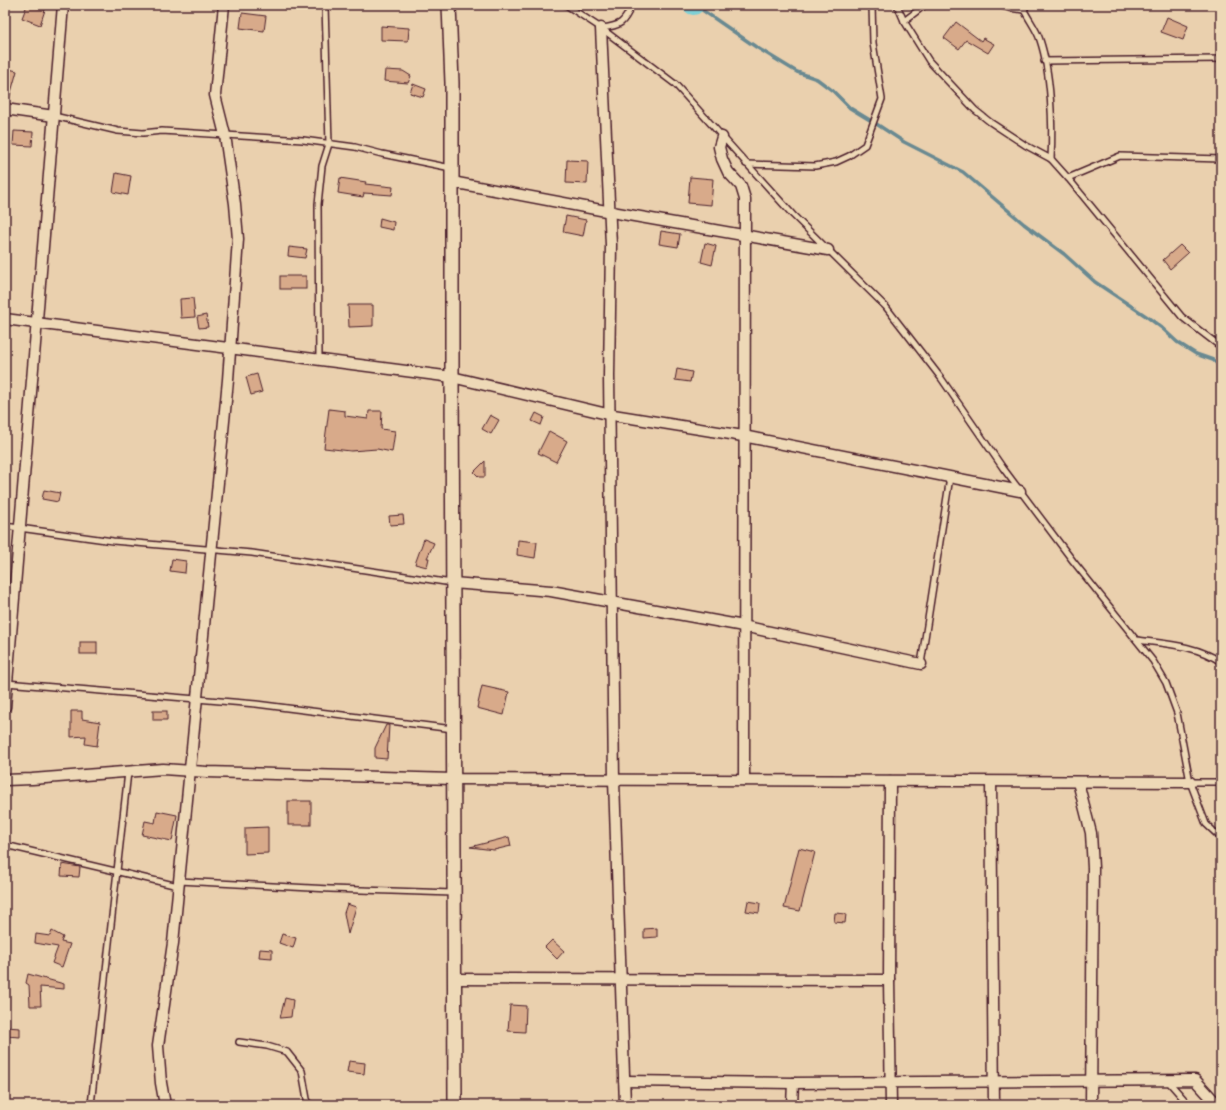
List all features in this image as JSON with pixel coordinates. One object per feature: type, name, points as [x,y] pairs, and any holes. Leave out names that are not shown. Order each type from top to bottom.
[{"type":"street","points":[[5,707],[63,5]]},
{"type":"street","points":[[165,1105],[161,1083],[158,1046],[173,943],[230,348],[238,239],[236,204],[225,135],[215,95],[224,5]]},
{"type":"street","points":[[449,5],[452,83],[455,1105]]},
{"type":"street","points":[[601,28],[611,245],[609,415],[614,780],[625,1105]]},
{"type":"street","points":[[5,109],[54,116]]},
{"type":"street","points":[[722,137],[719,147],[722,159],[728,172],[741,186],[745,199],[744,780]]},
{"type":"street","points":[[452,182],[610,212],[828,250]]},
{"type":"street","points":[[5,319],[452,377],[609,415],[744,436],[1020,491]]},
{"type":"street","points":[[453,583],[551,591],[744,627],[921,664]]},
{"type":"street","points":[[5,780],[163,769],[453,779],[1190,782]]},
{"type":"street","points":[[890,781],[889,980],[891,1105]]},
{"type":"street","points":[[990,782],[994,1105]]},
{"type":"street","points":[[1078,782],[1091,833],[1093,868],[1091,1105]]},
{"type":"street","points":[[454,979],[889,980]]},
{"type":"street","points":[[624,1081],[891,1083],[1195,1080],[1218,1105]]},
{"type":"street","points":[[792,1083],[792,1105]]},
{"type":"lane","points":[[319,360],[318,204],[322,166],[328,144],[325,5]]},
{"type":"lane","points":[[566,5],[601,28],[675,84],[793,215],[886,307],[941,378],[1020,491],[1073,561],[1153,661],[1166,683],[1177,713],[1190,782],[1206,824],[1221,838]]},
{"type":"lane","points":[[601,28],[616,27],[627,17],[632,5]]},
{"type":"lane","points":[[746,164],[815,166],[836,162],[849,156],[865,145],[882,99],[873,43],[872,5]]},
{"type":"lane","points":[[897,5],[904,21],[929,61],[975,110],[990,122],[1025,145],[1051,159],[1182,316],[1221,347]]},
{"type":"lane","points":[[904,21],[925,5]]},
{"type":"lane","points":[[998,5],[1009,8],[1026,8],[1040,40],[1048,78],[1051,159]]},
{"type":"lane","points":[[1044,61],[1221,58]]},
{"type":"lane","points":[[54,116],[118,132],[143,133],[162,131],[303,140],[355,147],[452,168]]},
{"type":"lane","points":[[1068,178],[1120,156],[1221,159]]},
{"type":"lane","points":[[921,664],[950,477]]},
{"type":"lane","points":[[5,526],[114,541],[252,553],[453,583]]},
{"type":"lane","points":[[1137,640],[1189,647],[1210,655],[1221,662]]},
{"type":"lane","points":[[6,683],[256,704],[453,728]]},
{"type":"lane","points":[[91,1105],[128,772]]},
{"type":"lane","points":[[1190,782],[1221,782]]},
{"type":"lane","points":[[5,845],[178,884],[454,893]]},
{"type":"lane","points":[[239,1042],[267,1046],[287,1052],[302,1071],[307,1099],[310,1105]]},
{"type":"lane","points":[[1168,1080],[1189,1105]]},
{"type":"building","points":[[27,5],[45,10],[40,25],[22,18]]},
{"type":"building","points":[[242,13],[266,16],[264,31],[240,28]]},
{"type":"building","points":[[1167,17],[1188,26],[1183,40],[1161,32]]},
{"type":"building","points":[[956,22],[981,41],[983,38],[994,44],[988,53],[966,40],[959,49],[944,38]]},
{"type":"building","points":[[381,26],[409,28],[408,41],[381,40]]},
{"type":"building","points":[[5,68],[17,71],[8,103],[5,103]]},
{"type":"building","points":[[385,70],[403,71],[411,76],[408,83],[384,81]]},
{"type":"building","points":[[413,84],[426,89],[423,97],[410,93]]},
{"type":"building","points":[[14,131],[33,132],[32,146],[13,145]]},
{"type":"building","points":[[567,160],[588,161],[587,184],[566,183]]},
{"type":"building","points":[[116,173],[131,176],[128,195],[113,192]]},
{"type":"building","points":[[690,177],[713,179],[711,205],[688,203]]},
{"type":"building","points":[[340,178],[366,182],[365,184],[393,187],[392,195],[364,193],[363,197],[338,193]]},
{"type":"building","points":[[566,216],[586,220],[583,236],[563,232]]},
{"type":"building","points":[[380,218],[394,222],[393,230],[379,227]]},
{"type":"building","points":[[661,231],[680,234],[678,247],[659,244]]},
{"type":"building","points":[[705,243],[716,246],[712,265],[701,262]]},
{"type":"building","points":[[1180,245],[1188,253],[1170,269],[1163,260]]},
{"type":"building","points":[[289,247],[307,249],[305,258],[288,256]]},
{"type":"building","points":[[280,276],[306,276],[306,289],[280,289]]},
{"type":"building","points":[[193,298],[195,317],[181,318],[180,299]]},
{"type":"building","points":[[348,305],[373,305],[373,326],[349,327]]},
{"type":"building","points":[[206,315],[208,327],[199,328],[197,317]]},
{"type":"building","points":[[677,369],[692,372],[690,382],[675,380]]},
{"type":"building","points":[[257,374],[262,392],[251,395],[246,377]]},
{"type":"building","points":[[329,409],[345,411],[345,416],[368,419],[369,411],[382,411],[381,429],[395,431],[392,452],[377,449],[351,451],[324,448]]},
{"type":"building","points":[[536,413],[544,417],[541,425],[532,421]]},
{"type":"building","points":[[490,415],[499,420],[491,434],[482,429]]},
{"type":"building","points":[[549,431],[567,441],[556,462],[538,453]]},
{"type":"building","points":[[485,461],[485,477],[479,477],[474,472]]},
{"type":"building","points":[[44,490],[60,493],[58,502],[42,499]]},
{"type":"building","points":[[403,515],[404,524],[390,525],[389,516]]},
{"type":"building","points":[[424,539],[434,543],[427,558],[429,558],[427,567],[415,564]]},
{"type":"building","points":[[518,540],[537,542],[535,558],[517,555]]},
{"type":"building","points":[[172,559],[186,561],[185,573],[170,571]]},
{"type":"building","points":[[80,642],[97,642],[97,654],[80,654]]},
{"type":"building","points":[[482,686],[509,692],[504,715],[477,708]]},
{"type":"building","points":[[71,711],[82,711],[82,719],[100,722],[97,746],[85,744],[86,736],[71,737]]},
{"type":"building","points":[[153,711],[167,711],[167,720],[153,720]]},
{"type":"building","points":[[386,725],[389,725],[387,759],[375,758],[375,748]]},
{"type":"building","points":[[288,801],[311,801],[311,825],[288,825]]},
{"type":"building","points":[[157,811],[177,815],[172,841],[142,835],[145,821],[155,823]]},
{"type":"building","points":[[268,827],[268,853],[245,854],[245,828]]},
{"type":"building","points":[[509,837],[511,846],[494,850],[470,847]]},
{"type":"building","points":[[799,848],[815,852],[800,911],[784,908]]},
{"type":"building","points":[[62,864],[80,867],[79,877],[61,876]]},
{"type":"building","points":[[748,901],[760,903],[759,913],[746,911]]},
{"type":"building","points":[[347,904],[356,907],[348,934],[344,913]]},
{"type":"building","points":[[835,913],[846,914],[845,923],[834,922]]},
{"type":"building","points":[[657,928],[657,937],[644,938],[644,929]]},
{"type":"building","points":[[52,931],[63,937],[61,942],[70,944],[62,967],[52,963],[58,947],[35,943],[36,934],[50,936]]},
{"type":"building","points":[[282,934],[296,938],[293,948],[279,943]]},
{"type":"building","points":[[552,940],[564,951],[557,959],[545,947]]},
{"type":"building","points":[[260,949],[272,950],[272,958],[259,957]]},
{"type":"building","points":[[28,974],[64,984],[64,989],[40,987],[41,1006],[30,1006],[29,985],[26,983]]},
{"type":"building","points":[[285,998],[293,1000],[291,1017],[280,1018]]},
{"type":"building","points":[[510,1005],[526,1006],[525,1032],[508,1031]]},
{"type":"building","points":[[6,1027],[20,1028],[20,1037],[6,1036]]},
{"type":"building","points":[[349,1061],[365,1063],[364,1074],[347,1072]]},
{"type":"waterway","points":[[695,5],[756,47],[797,72],[817,79],[833,91],[850,108],[904,142],[963,172],[1024,224],[1064,254],[1095,282],[1146,316],[1177,342],[1196,354],[1213,360],[1221,367]]}]
